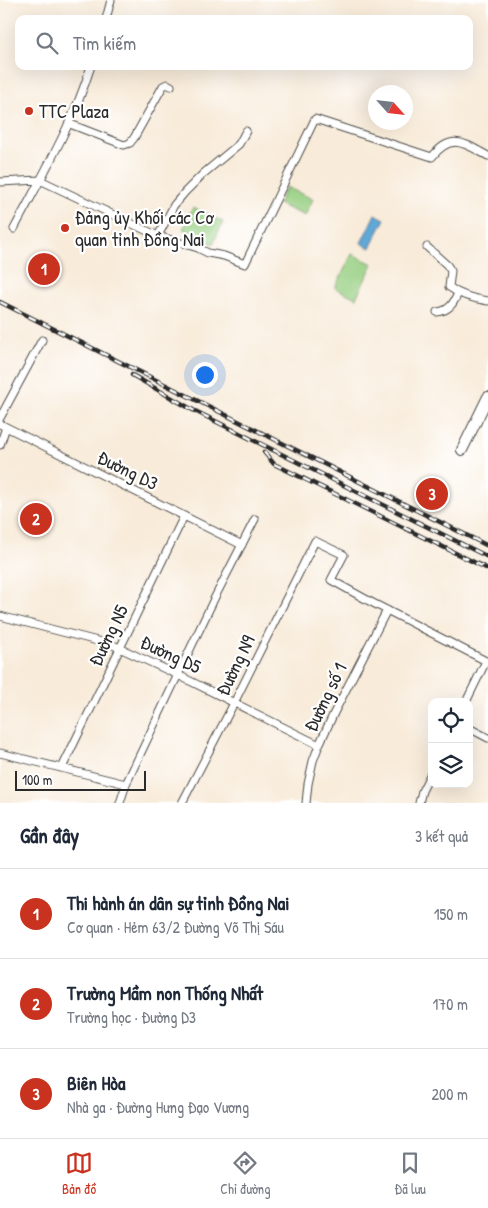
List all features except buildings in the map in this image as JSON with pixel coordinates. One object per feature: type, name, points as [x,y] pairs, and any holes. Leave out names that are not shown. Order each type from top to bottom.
[{"type":"main road","points":[[462,450],[488,398]]},
{"type":"street","points":[[107,15],[111,0]]},
{"type":"street","points":[[14,229],[70,124],[90,70]]},
{"type":"street","points":[[70,124],[124,145],[130,143],[163,86],[167,84],[171,86]]},
{"type":"street","points":[[0,182],[40,180],[158,236],[245,264],[314,119],[432,157],[439,148],[455,142],[488,156]]},
{"type":"street","points":[[158,236],[174,205],[203,174],[239,144],[246,131]]},
{"type":"street","points":[[427,247],[451,271],[449,287],[458,293],[477,300],[488,301]]},
{"type":"street","points":[[437,312],[441,312],[452,304],[458,293]]},
{"type":"street","points":[[0,418],[42,340]]},
{"type":"street","points":[[0,445],[3,425]]},
{"type":"street","name":"Đường D3","points":[[3,425],[242,545]]},
{"type":"street","name":"Đường N5","points":[[62,768],[184,516]]},
{"type":"street","points":[[120,803],[126,784],[214,599],[255,519]]},
{"type":"street","name":"Đường N9","points":[[182,803],[315,541],[344,555],[331,580],[387,610]]},
{"type":"street","points":[[387,610],[487,662],[468,698]]},
{"type":"street","name":"Đường số 1","points":[[306,803],[308,784],[319,745],[387,610]]},
{"type":"street","name":"Đường D5","points":[[0,616],[104,642],[120,648],[319,745]]},
{"type":"street","points":[[473,730],[488,738]]},
{"type":"street","points":[[0,753],[126,784]]},
{"type":"street","points":[[419,803],[428,779]]},
{"type":"green space","points":[[286,187],[313,199],[305,216],[278,204]]},
{"type":"green space","points":[[193,207],[223,222],[213,244],[183,229]]},
{"type":"green space","points":[[352,254],[373,264],[356,298],[335,288]]},
{"type":"water","points":[[375,214],[385,219],[370,248],[361,243]]},
{"type":"railway","points":[[0,302],[488,546]]},
{"type":"railway","points":[[132,375],[193,410],[488,557]]},
{"type":"railway","points":[[264,452],[274,464],[488,569]]},
{"type":"place","name":"TTC Plaza","points":[[29,111]]},
{"type":"place","name":"Đảng ủy Khối các Cơ quan tỉnh Đồng Nai","points":[[65,228]]},
{"type":"place","name":"Thi hành án dân sự tỉnh Đồng Nai","points":[[44,269]]},
{"type":"place","name":"Biên Hòa","points":[[432,494]]},
{"type":"place","name":"Trường Mầm non Thống Nhất","points":[[36,519]]}]
